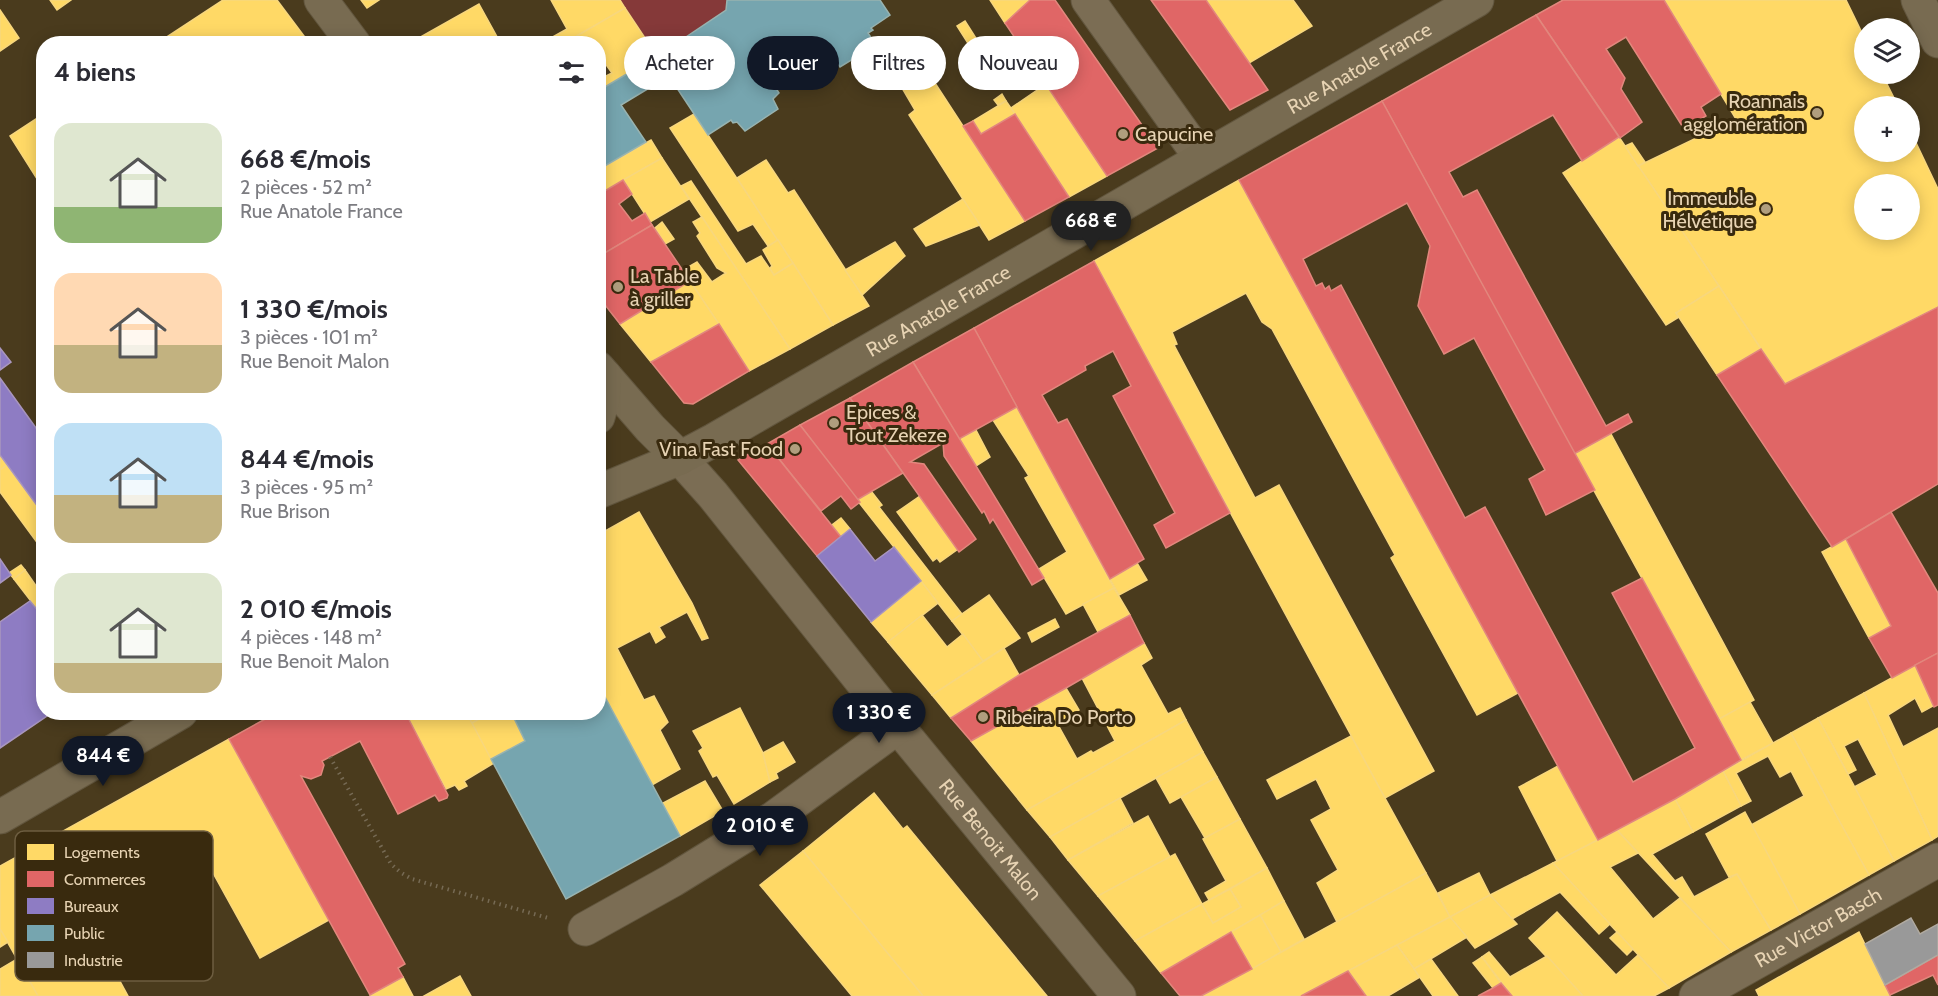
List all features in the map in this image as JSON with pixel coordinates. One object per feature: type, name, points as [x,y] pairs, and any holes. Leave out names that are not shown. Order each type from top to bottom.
[{"type":"street","points":[[321,0],[348,36]]},
{"type":"street","points":[[1088,0],[1201,158]]},
{"type":"street","name":"Rue Anatole France","points":[[606,489],[680,458],[1477,0]]},
{"type":"street","points":[[1918,0],[1938,41]]},
{"type":"street","points":[[606,377],[650,428],[680,458]]},
{"type":"street","name":"Rue Benoit Malon","points":[[680,458],[713,495],[898,727],[1119,996]]},
{"type":"street","points":[[0,817],[167,720]]},
{"type":"street","points":[[585,929],[672,880],[772,819],[898,727]]},
{"type":"street","name":"Rue Victor Basch","points":[[1696,996],[1938,860]]},
{"type":"path","points":[[330,757],[391,864],[400,872],[412,879],[585,929]]},
{"type":"shaded area","points":[[620,0],[727,0],[726,10],[687,36],[644,36]]},
{"type":"building: Logements","points":[[50,0],[71,0],[57,10]]},
{"type":"building: Logements","points":[[223,0],[277,0],[304,36],[168,36]]},
{"type":"building: Logements","points":[[361,0],[379,0],[367,8]]},
{"type":"building: Logements","points":[[551,0],[620,0],[625,8],[577,36],[554,36],[567,29]]},
{"type":"building: Logements","points":[[990,0],[1030,0],[1005,23]]},
{"type":"building: Logements","points":[[1206,0],[1293,0],[1312,26],[1249,63]]},
{"type":"building: Logements","name":"Immeuble Hélvétique","points":[[1664,0],[1846,0],[1855,18],[1854,84],[1887,84],[1893,96],[1854,96],[1854,162],[1920,162],[1920,151],[1938,189],[1938,307],[1785,384],[1638,166],[1736,119]]},
{"type":"building: Logements","points":[[479,4],[497,36],[422,36]]},
{"type":"building: Logements","points":[[625,8],[644,36],[624,36],[624,76],[606,86],[606,76],[612,73],[606,65],[606,36],[577,36]]},
{"type":"building: Logements","points":[[0,10],[19,38],[0,51]]},
{"type":"building: Logements","points":[[965,21],[975,36],[963,36],[957,26]]},
{"type":"building: Logements","points":[[903,90],[940,90],[1025,221],[989,240],[909,115],[915,110]]},
{"type":"building: Logements","points":[[1037,90],[1050,90],[1107,176],[1069,197],[1011,108]]},
{"type":"building: Logements","points":[[1002,94],[1006,101],[998,105],[994,100]]},
{"type":"building: Logements","points":[[1006,101],[1015,114],[981,134],[973,121]]},
{"type":"building: Logements","points":[[694,114],[778,240],[768,246],[753,224],[738,231],[670,128]]},
{"type":"building: Logements","points":[[36,119],[36,177],[10,136]]},
{"type":"building: Logements","points":[[1720,120],[1722,126],[1707,133],[1705,127]]},
{"type":"building: Logements","points":[[1619,137],[1719,286],[1676,313],[1679,317],[1666,325],[1563,173]]},
{"type":"building: Logements","points":[[651,140],[662,158],[606,190],[606,165]]},
{"type":"building: Logements","points":[[1632,143],[1645,162],[1638,166],[1625,146]]},
{"type":"building: Logements","points":[[662,158],[689,199],[650,222],[623,180]]},
{"type":"building: Logements","points":[[766,160],[788,193],[794,190],[869,306],[833,325],[737,178]]},
{"type":"building: Logements","points":[[1239,180],[1518,693],[1477,715],[1391,558],[1395,555],[1272,329],[1262,322],[1246,293],[1172,332],[1177,344],[1174,345],[1255,498],[1279,485],[1434,771],[1385,798],[1094,261]]},
{"type":"building: Logements","points":[[691,181],[746,264],[761,256],[774,275],[793,263],[833,325],[790,349],[681,186]]},
{"type":"building: Logements","points":[[963,199],[980,225],[926,246],[914,229]]},
{"type":"building: Logements","points":[[702,217],[790,349],[749,371],[683,270],[697,262],[712,282],[726,273],[717,268],[697,236],[700,233],[693,222]]},
{"type":"building: Logements","points":[[662,222],[674,239],[665,244],[655,228]]},
{"type":"building: Logements","points":[[778,240],[793,263],[774,275],[763,250]]},
{"type":"building: Logements","points":[[895,242],[905,256],[862,295],[845,270]]},
{"type":"building: Logements","points":[[690,281],[719,324],[651,362],[620,324]]},
{"type":"building: Logements","points":[[1719,286],[1761,349],[1717,375],[1676,313]]},
{"type":"building: Logements","points":[[1017,407],[1114,588],[1066,614],[1039,569],[1067,552],[1025,478],[1029,476],[993,420]]},
{"type":"building: Logements","points":[[976,430],[990,457],[976,466],[959,439]]},
{"type":"building: Logements","points":[[1611,434],[1754,700],[1719,719],[1574,454]]},
{"type":"building: Logements","points":[[0,455],[7,465],[0,470]]},
{"type":"building: Logements","points":[[7,465],[36,504],[36,541],[0,492],[0,470]]},
{"type":"building: Logements","points":[[871,491],[882,505],[879,507],[962,614],[952,621],[857,500]]},
{"type":"building: Logements","points":[[920,496],[958,549],[940,562],[937,558],[933,561],[897,512]]},
{"type":"building: Logements","points":[[639,512],[692,603],[708,638],[702,640],[687,612],[659,627],[665,637],[656,643],[650,631],[617,648],[644,700],[654,696],[668,722],[660,730],[680,769],[652,785],[606,699],[606,531]]},
{"type":"building: Logements","points":[[841,518],[850,529],[841,537],[832,525]]},
{"type":"building: Logements","points":[[1846,539],[1891,626],[1869,638],[1822,552]]},
{"type":"building: Logements","points":[[1137,563],[1147,580],[1119,595],[1110,579]]},
{"type":"building: Logements","points":[[21,565],[25,570],[14,579],[9,573]]},
{"type":"building: Logements","points":[[25,570],[36,586],[36,608],[14,579]]},
{"type":"building: Logements","points":[[921,581],[938,603],[888,642],[871,622]]},
{"type":"building: Logements","points":[[1114,588],[1130,615],[1098,632],[1083,604]]},
{"type":"building: Logements","points":[[989,595],[1020,638],[983,661],[952,621]]},
{"type":"building: Logements","points":[[922,615],[947,647],[963,634],[983,661],[932,695],[888,642]]},
{"type":"building: Logements","points":[[1055,619],[1059,627],[1032,642],[1028,633]]},
{"type":"building: Logements","points":[[1144,643],[1152,658],[1141,665],[1168,714],[1180,708],[1186,720],[1027,810],[971,741],[1066,688],[1079,710],[1057,723],[1077,759],[1115,741],[1082,678]]},
{"type":"building: Logements","points":[[1004,648],[1019,675],[951,718],[932,695]]},
{"type":"building: Logements","points":[[1915,665],[1933,706],[1922,712],[1915,698],[1888,715],[1903,747],[1938,728],[1938,836],[1932,840],[1864,693]]},
{"type":"building: Logements","points":[[1864,693],[1932,840],[1894,861],[1854,787],[1877,775],[1858,739],[1844,746],[1856,770],[1848,774],[1818,718]]},
{"type":"building: Logements","points":[[1750,702],[1773,743],[1741,760],[1719,719]]},
{"type":"building: Logements","points":[[740,708],[763,753],[770,782],[734,804],[717,775],[713,777],[699,751],[703,748],[693,731]]},
{"type":"building: Logements","points":[[1818,718],[1894,861],[1869,875],[1791,733]]},
{"type":"building: Logements","points":[[409,720],[470,720],[494,763],[464,781],[467,786],[459,790],[455,785],[446,789]]},
{"type":"building: Logements","points":[[477,720],[515,720],[525,741],[491,759],[472,723]]},
{"type":"building: Logements","points":[[1186,720],[1203,752],[1050,837],[1027,810]]},
{"type":"building: Logements","points":[[1791,733],[1869,875],[1800,914],[1751,825],[1804,796],[1791,771],[1780,777],[1768,756],[1736,773],[1751,801],[1741,806],[1723,771]]},
{"type":"building: Logements","points":[[1351,736],[1426,873],[1337,922],[1317,883],[1338,870],[1311,820],[1331,809],[1316,779],[1277,799],[1267,780]]},
{"type":"building: Logements","points":[[229,739],[329,920],[260,958],[213,873],[213,831],[63,831]]},
{"type":"building: Logements","points":[[783,742],[795,762],[776,773],[778,778],[770,782],[763,753]]},
{"type":"building: Logements","points":[[1203,752],[1217,777],[1170,803],[1156,778]]},
{"type":"building: Logements","points":[[1558,766],[1598,840],[1557,861],[1519,787]]},
{"type":"building: Logements","points":[[1723,771],[1741,806],[1693,832],[1675,799]]},
{"type":"building: Logements","points":[[1217,777],[1240,819],[1205,838],[1181,797]]},
{"type":"building: Logements","points":[[705,781],[723,811],[680,836],[663,803]]},
{"type":"building: Logements","points":[[874,793],[903,829],[907,826],[1047,996],[923,996],[803,851]]},
{"type":"building: Logements","points":[[1120,798],[1133,823],[1068,860],[1050,837]]},
{"type":"building: Logements","points":[[1675,799],[1693,832],[1652,854],[1675,881],[1682,877],[1694,897],[1737,874],[1771,930],[1731,952],[1617,830]]},
{"type":"building: Logements","points":[[1745,812],[1800,914],[1771,930],[1737,874],[1729,877],[1706,834]]},
{"type":"building: Logements","points":[[1148,816],[1170,857],[1098,896],[1068,860]]},
{"type":"building: Logements","points":[[1240,819],[1267,868],[1209,900],[1205,893],[1226,881],[1203,839]]},
{"type":"building: Logements","points":[[1617,830],[1638,853],[1610,867],[1653,919],[1680,898],[1731,952],[1669,988],[1553,863]]},
{"type":"building: Logements","points":[[803,851],[923,996],[852,996],[760,885]]},
{"type":"building: Logements","points":[[1175,854],[1202,904],[1135,941],[1098,896]]},
{"type":"building: Logements","points":[[15,858],[15,955],[0,929],[0,866]]},
{"type":"building: Logements","points":[[1553,863],[1610,924],[1599,934],[1560,892],[1512,919],[1490,895]]},
{"type":"building: Logements","points":[[1267,868],[1284,901],[1161,973],[1135,941],[1202,904],[1213,923],[1241,907],[1230,889]]},
{"type":"building: Logements","points":[[1426,873],[1450,917],[1301,996],[1201,996]]},
{"type":"building: Logements","points":[[1479,873],[1490,895],[1450,917],[1438,893]]},
{"type":"building: Logements","points":[[1230,889],[1241,907],[1213,923],[1202,904]]},
{"type":"building: Logements","points":[[1490,895],[1517,924],[1475,948],[1450,917]]},
{"type":"building: Logements","points":[[1284,901],[1304,939],[1281,952],[1260,915]]},
{"type":"building: Logements","points":[[1557,912],[1616,975],[1638,955],[1669,988],[1654,996],[1583,996],[1529,938]]},
{"type":"building: Logements","points":[[1260,915],[1281,952],[1252,969],[1231,932]]},
{"type":"building: Logements","points":[[1450,917],[1467,937],[1414,969],[1397,945]]},
{"type":"building: Logements","points":[[0,929],[8,942],[0,947]]},
{"type":"building: Logements","points":[[1617,932],[1633,949],[1627,955],[1610,938]]},
{"type":"building: Logements","points":[[1859,932],[1890,996],[1759,996],[1756,990]]},
{"type":"building: Logements","points":[[1397,945],[1420,977],[1388,996],[1366,996],[1348,971]]},
{"type":"building: Logements","points":[[1489,952],[1510,977],[1547,956],[1583,996],[1512,996],[1482,957]]},
{"type":"building: Logements","points":[[1482,957],[1501,983],[1493,988],[1473,963]]},
{"type":"building: Logements","points":[[1431,959],[1458,996],[1433,996],[1414,969]]},
{"type":"building: Logements","points":[[15,960],[15,981],[29,981],[38,996],[0,996],[0,969]]},
{"type":"building: Logements","points":[[460,976],[471,996],[424,996]]},
{"type":"building: Logements","points":[[403,977],[413,996],[370,995]]},
{"type":"building: Logements","points":[[29,981],[120,981],[128,996],[38,996]]},
{"type":"building: Commerces","points":[[1030,0],[1055,0],[1158,148],[1107,176],[1050,90],[1079,90],[1079,36],[1014,36],[1005,23]]},
{"type":"building: Commerces","points":[[1151,0],[1206,0],[1268,90],[1230,110]]},
{"type":"building: Commerces","points":[[1563,0],[1664,0],[1721,94],[1701,107],[1706,116],[1684,129],[1626,37],[1606,49],[1625,78],[1621,89],[1642,122],[1620,138],[1536,15]]},
{"type":"building: Commerces","points":[[1536,15],[1619,137],[1582,161],[1553,115],[1449,172],[1463,197],[1477,190],[1606,426],[1628,414],[1632,422],[1574,454],[1382,101]]},
{"type":"building: Commerces","points":[[1382,101],[1595,490],[1546,515],[1529,479],[1545,470],[1474,338],[1444,354],[1418,306],[1430,246],[1407,203],[1303,259],[1316,286],[1322,283],[1325,289],[1329,286],[1331,291],[1341,285],[1465,518],[1485,507],[1633,782],[1695,748],[1612,593],[1642,578],[1741,760],[1675,799],[1598,840],[1239,180]]},
{"type":"building: Commerces","points":[[1015,114],[1069,197],[1025,221],[963,126],[973,121],[981,134]]},
{"type":"building: Commerces","points":[[623,180],[632,194],[619,204],[632,221],[645,213],[652,225],[606,252],[606,190]]},
{"type":"building: Commerces","points":[[652,225],[690,281],[620,324],[606,306],[606,252]]},
{"type":"building: Commerces","points":[[1094,261],[1230,513],[1166,548],[1154,525],[1175,513],[1113,396],[1131,386],[1113,351],[1085,366],[1086,370],[1042,395],[1058,423],[1067,419],[1144,559],[1110,579],[974,328]]},
{"type":"building: Commerces","points":[[1938,307],[1938,484],[1832,547],[1717,375],[1761,349],[1785,384]]},
{"type":"building: Commerces","points":[[719,324],[749,371],[693,404],[684,403],[651,362]]},
{"type":"building: Commerces","points":[[974,328],[1017,407],[959,439],[913,362]]},
{"type":"building: Commerces","points":[[913,362],[1044,578],[1032,585],[993,519],[990,523],[984,511],[982,513],[944,456],[943,443],[910,462],[924,464],[976,539],[959,552],[850,398]]},
{"type":"building: Commerces","points":[[850,398],[903,473],[857,500],[800,425]]},
{"type":"building: Commerces","points":[[800,425],[860,502],[851,509],[841,496],[821,511],[767,444]]},
{"type":"building: Commerces","points":[[767,444],[841,537],[817,556],[738,460]]},
{"type":"building: Commerces","points":[[1891,512],[1938,593],[1938,653],[1892,678],[1869,638],[1891,626],[1846,539]]},
{"type":"building: Commerces","points":[[1130,615],[1144,643],[1066,688],[971,741],[951,718],[1019,675]]},
{"type":"building: Commerces","points":[[1938,653],[1938,705],[1934,707],[1915,665]]},
{"type":"building: Commerces","points":[[263,720],[409,720],[448,795],[447,798],[439,801],[435,795],[398,814],[360,741],[322,761],[324,765],[321,775],[311,779],[301,776],[405,964],[398,968],[403,977],[370,995],[229,739]]},
{"type":"building: Commerces","points":[[1231,932],[1252,969],[1201,996],[1180,996],[1161,973]]},
{"type":"building: Commerces","points":[[1938,955],[1938,985],[1933,975],[1890,995],[1885,985]]},
{"type":"building: Commerces","points":[[1348,971],[1366,996],[1301,996]]},
{"type":"building: Commerces","points":[[1501,983],[1512,996],[1478,996],[1493,988]]},
{"type":"building: Bureaux","points":[[0,348],[11,362],[0,370]]},
{"type":"building: Bureaux","points":[[0,378],[36,428],[36,504],[0,455]]},
{"type":"building: Bureaux","points":[[850,529],[875,561],[894,547],[921,581],[871,622],[817,556]]},
{"type":"building: Bureaux","points":[[0,559],[11,575],[0,583]]},
{"type":"building: Bureaux","points":[[30,601],[36,608],[36,720],[41,720],[0,748],[0,622]]},
{"type":"building: Public","points":[[727,0],[880,0],[890,15],[871,28],[873,30],[868,33],[870,36],[851,36],[851,60],[840,67],[839,36],[747,36],[747,90],[777,90],[779,93],[773,99],[778,109],[745,131],[737,122],[733,123],[731,120],[708,135],[678,90],[735,90],[735,36],[687,36],[726,10]]},
{"type":"building: Public","points":[[624,76],[624,90],[646,90],[621,105],[646,142],[606,165],[606,86]]},
{"type":"building: Public","points":[[606,699],[680,836],[566,899],[491,759],[525,741],[515,720],[606,720]]},
{"type":"building: Industrie","points":[[1911,918],[1920,934],[1938,924],[1938,955],[1885,985],[1865,944]]},
{"type":"place","name":"Roannais agglomération","points":[[1817,113]]},
{"type":"place","name":"Capucine","points":[[1123,134]]},
{"type":"place","name":"Immeuble Hélvétique","points":[[1766,209]]},
{"type":"place","name":"La Table à griller","points":[[618,287]]},
{"type":"place","name":"Epices & Tout Zekeze","points":[[834,423]]},
{"type":"place","name":"Vina Fast Food","points":[[795,449]]},
{"type":"place","name":"Ribeira Do Porto","points":[[983,717]]}]
